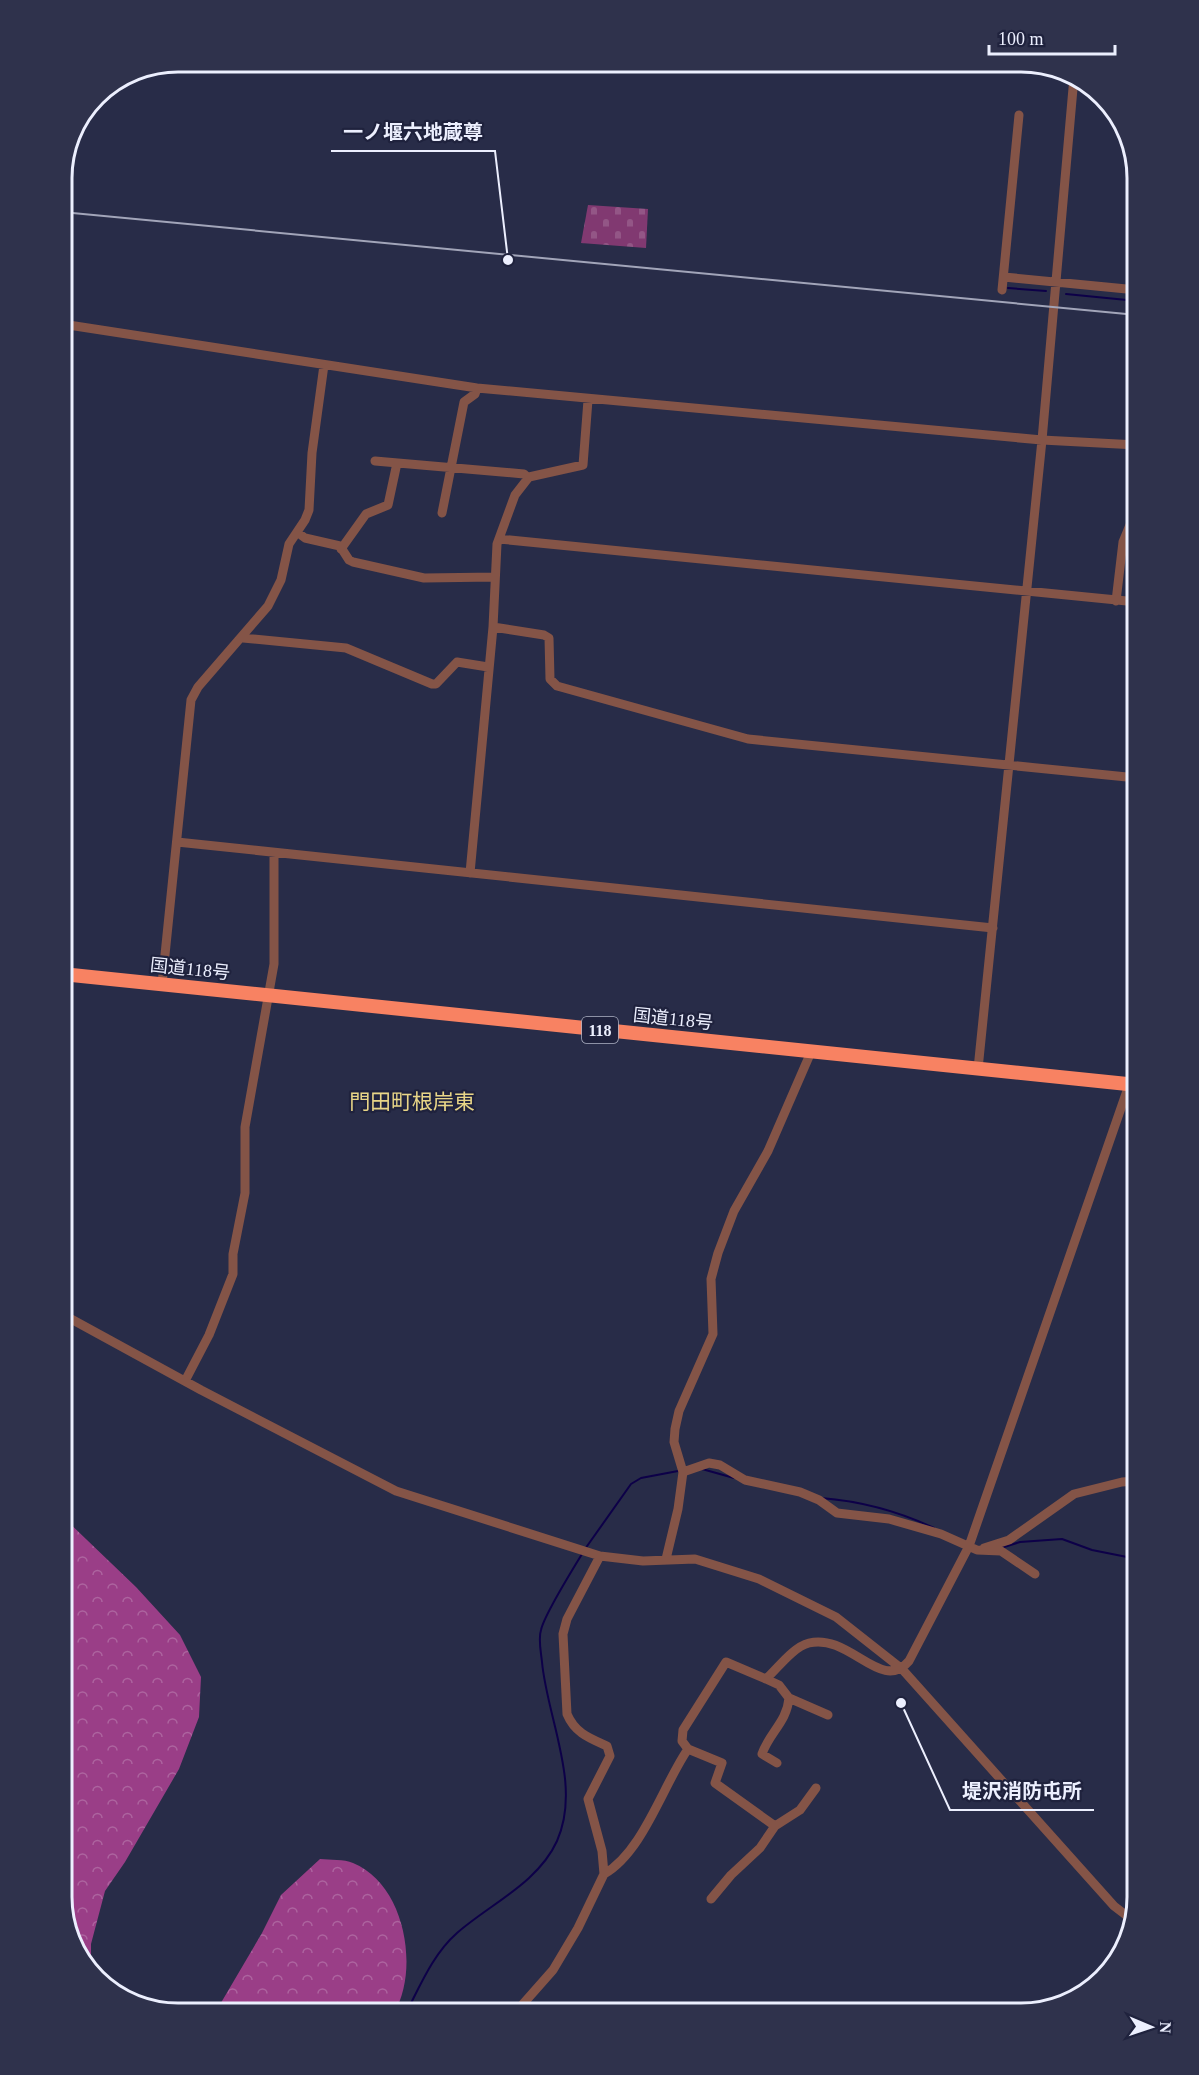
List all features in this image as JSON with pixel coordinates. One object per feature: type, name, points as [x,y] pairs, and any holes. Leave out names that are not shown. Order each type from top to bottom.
[{"type":"highway","name":"国道118号","points":[[72,977],[162,984],[1127,1084]]},
{"type":"street","points":[[978,1069],[1042,440],[1073,86]]},
{"type":"street","points":[[1002,290],[1019,115]]},
{"type":"street","points":[[1004,277],[1127,289]]},
{"type":"street","points":[[72,326],[477,388],[1042,440],[1127,444]]},
{"type":"street","points":[[162,984],[191,700],[198,687],[243,638],[276,593],[289,543],[309,510],[312,453],[324,365]]},
{"type":"street","points":[[441,513],[464,402],[475,394],[477,388]]},
{"type":"street","points":[[470,873],[499,539],[515,495],[528,478],[583,465],[588,399]]},
{"type":"street","points":[[375,461],[524,474],[528,478]]},
{"type":"street","points":[[342,549],[366,514],[388,505],[397,463]]},
{"type":"street","points":[[297,532],[305,538],[332,543],[342,549],[353,562],[408,575],[424,578],[495,577]]},
{"type":"street","points":[[1116,601],[1123,542],[1127,532]]},
{"type":"street","points":[[499,539],[1127,602]]},
{"type":"street","points":[[493,627],[544,635],[549,638],[550,680],[557,686],[748,739],[1127,777]]},
{"type":"street","points":[[243,638],[346,648],[432,684],[436,684],[457,662],[488,667]]},
{"type":"street","points":[[177,842],[993,928]]},
{"type":"street","points":[[185,1381],[209,1335],[233,1274],[233,1254],[244,1193],[245,1127],[274,964],[274,853]]},
{"type":"street","points":[[666,1559],[684,1472],[674,1442],[675,1429],[683,1402],[713,1334],[711,1279],[718,1253],[734,1211],[768,1150],[811,1052]]},
{"type":"street","points":[[766,1679],[799,1648],[807,1643],[821,1641],[840,1645],[882,1671],[893,1673],[902,1669],[973,1548],[1127,1102]]},
{"type":"street","points":[[72,1319],[396,1491],[600,1556],[643,1561],[695,1559],[759,1579],[836,1617],[902,1669],[1114,1906],[1125,1915]]},
{"type":"street","points":[[684,1472],[709,1463],[720,1465],[745,1480],[800,1492],[819,1500],[837,1513],[889,1519],[941,1534],[973,1548],[1001,1551],[1035,1574]]},
{"type":"street","points":[[973,1548],[1010,1540],[1074,1494],[1127,1482]]},
{"type":"street","points":[[524,2003],[553,1970],[578,1928],[604,1874],[602,1851],[588,1799],[610,1756],[609,1750],[607,1746],[581,1734],[571,1724],[567,1714],[563,1634],[567,1619],[600,1556]]},
{"type":"street","points":[[775,1826],[715,1783],[722,1763],[688,1749],[682,1741],[683,1730],[726,1662],[779,1685],[789,1698],[828,1714]]},
{"type":"street","points":[[777,1763],[762,1754],[766,1741],[785,1718],[789,1698]]},
{"type":"street","points":[[604,1874],[615,1868],[634,1843],[688,1749]]},
{"type":"street","points":[[711,1899],[731,1875],[760,1848],[775,1826],[800,1810],[816,1788]]},
{"type":"green space","points":[[588,205],[648,209],[646,248],[581,243]]},
{"type":"green space","points":[[72,1526],[136,1587],[180,1635],[201,1677],[199,1717],[179,1769],[125,1862],[105,1891],[91,1944],[91,1957],[78,1931],[72,1898]]},
{"type":"green space","points":[[320,1859],[353,1863],[371,1874],[385,1889],[396,1908],[403,1929],[406,1974],[398,2003],[221,2003],[262,1933],[281,1895]]},
{"type":"waterway","points":[[1008,288],[1046,291]]},
{"type":"waterway","points":[[1066,294],[1127,300]]},
{"type":"waterway","points":[[702,1469],[734,1478]]},
{"type":"waterway","points":[[585,1549],[631,1484],[641,1478],[678,1471]]},
{"type":"waterway","points":[[821,1498],[879,1508],[934,1528]]},
{"type":"waterway","points":[[1001,1548],[1020,1542],[1062,1539],[1092,1550],[1127,1557]]},
{"type":"waterway","points":[[411,2003],[428,1971],[448,1941],[526,1881],[549,1856],[557,1841],[564,1820],[565,1775],[545,1683],[540,1637],[548,1614],[582,1554]]},
{"type":"railway","points":[[72,213],[1127,314]]},
{"type":"place","name":"一ノ堰六地蔵尊","points":[[508,260]]},
{"type":"place","name":"堤沢消防屯所","points":[[901,1703]]},
{"type":"district","name":"門田町根岸東","points":[[412,1102]]}]
